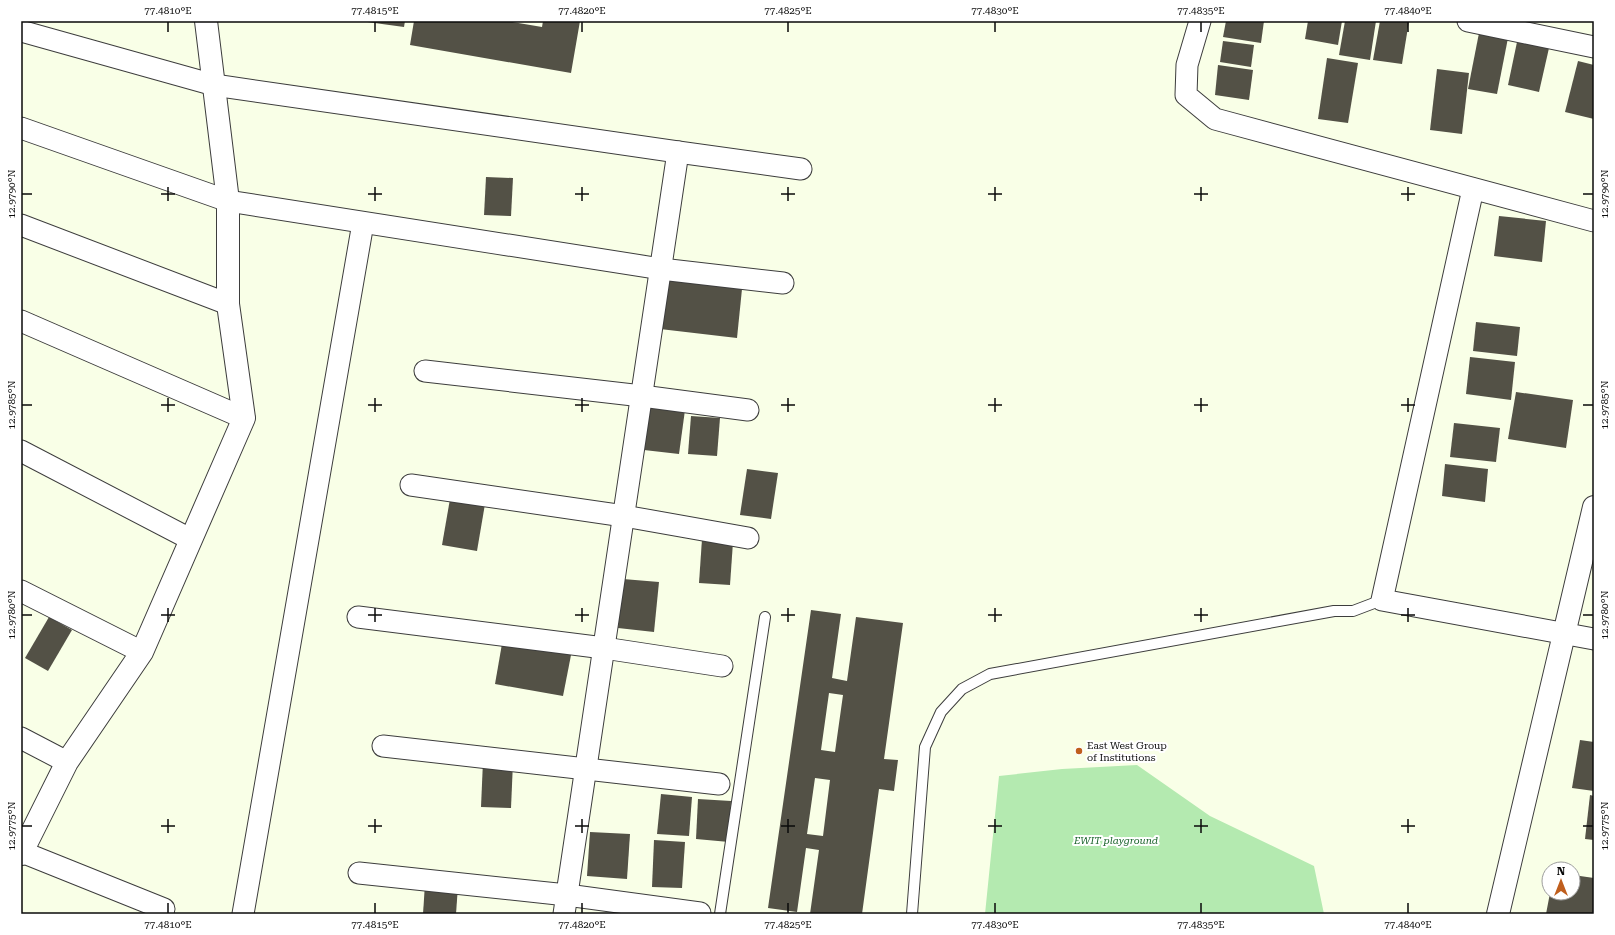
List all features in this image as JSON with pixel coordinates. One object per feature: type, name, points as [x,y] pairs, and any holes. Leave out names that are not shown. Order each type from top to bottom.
[{"type":"street","points":[[168,912],[21,853],[67,762],[142,652],[244,418],[228,304],[228,201],[206,21]]},
{"type":"street","points":[[1200,21],[1187,65],[1186,95],[1215,118],[1594,221]]},
{"type":"street","points":[[1468,21],[1523,26],[1594,47]]},
{"type":"street","points":[[21,31],[214,85],[801,169]]},
{"type":"street","points":[[21,128],[228,201],[661,269],[783,283]]},
{"type":"street","points":[[566,904],[678,152]]},
{"type":"street","points":[[1473,189],[1382,600],[1594,639]]},
{"type":"street","points":[[243,914],[363,223]]},
{"type":"street","points":[[21,225],[228,304]]},
{"type":"street","points":[[21,321],[244,418]]},
{"type":"street","points":[[425,371],[748,410]]},
{"type":"street","points":[[21,451],[190,539]]},
{"type":"street","points":[[411,485],[624,516],[748,538]]},
{"type":"street","points":[[1498,914],[1594,507]]},
{"type":"street","points":[[21,591],[142,652]]},
{"type":"street","points":[[358,617],[604,648],[722,666]]},
{"type":"street","points":[[21,738],[67,762]]},
{"type":"street","points":[[382,746],[719,784]]},
{"type":"street","points":[[359,873],[566,904],[710,914]]},
{"type":"lane","points":[[912,914],[926,747],[941,712],[962,689],[990,674],[1334,611],[1353,611],[1382,600]]},
{"type":"lane","points":[[710,914],[765,617]]},
{"type":"green space","name":"EWIT playground","points":[[1137,765],[1210,816],[1314,866],[1324,914],[985,914],[999,776],[1062,769]]},
{"type":"building","points":[[360,21],[405,21],[404,27]]},
{"type":"building","points":[[414,21],[506,21],[542,27],[543,21],[580,21],[571,73],[410,45]]},
{"type":"building","points":[[1226,21],[1264,21],[1261,43],[1223,37]]},
{"type":"building","points":[[1308,21],[1342,21],[1338,45],[1305,39]]},
{"type":"building","points":[[1345,21],[1376,21],[1370,60],[1339,55]]},
{"type":"building","points":[[1380,21],[1409,21],[1402,64],[1373,60]]},
{"type":"building","points":[[1479,33],[1508,38],[1497,94],[1468,89]]},
{"type":"building","points":[[1223,41],[1254,45],[1251,67],[1220,62]]},
{"type":"building","points":[[1517,42],[1549,48],[1539,92],[1508,85]]},
{"type":"building","points":[[1327,58],[1358,63],[1348,123],[1318,119]]},
{"type":"building","points":[[1578,61],[1594,65],[1594,119],[1565,112]]},
{"type":"building","points":[[1218,65],[1253,70],[1249,100],[1215,95]]},
{"type":"building","points":[[1437,69],[1469,73],[1462,134],[1430,130]]},
{"type":"building","points":[[486,177],[513,178],[511,216],[484,215]]},
{"type":"building","points":[[1499,216],[1546,221],[1542,262],[1494,256]]},
{"type":"building","points":[[666,280],[742,289],[737,338],[660,329]]},
{"type":"building","points":[[1476,322],[1520,327],[1517,356],[1473,351]]},
{"type":"building","points":[[1470,357],[1515,362],[1511,400],[1466,394]]},
{"type":"building","points":[[1516,392],[1573,400],[1566,448],[1508,439]]},
{"type":"building","points":[[650,405],[685,410],[679,454],[644,450]]},
{"type":"building","points":[[691,416],[720,418],[717,456],[688,454]]},
{"type":"building","points":[[1454,423],[1500,428],[1496,462],[1450,457]]},
{"type":"building","points":[[1445,464],[1488,469],[1485,502],[1442,496]]},
{"type":"building","points":[[747,469],[778,473],[771,519],[740,515]]},
{"type":"building","points":[[450,499],[485,504],[477,551],[442,545]]},
{"type":"building","points":[[702,539],[733,542],[730,585],[699,583]]},
{"type":"building","points":[[623,579],[659,582],[654,632],[618,628]]},
{"type":"building","points":[[811,610],[841,614],[832,678],[847,681],[856,617],[903,623],[884,759],[898,760],[894,791],[879,789],[862,914],[810,914],[819,850],[806,848],[797,912],[768,908]],"holes":[[[829,693],[843,695],[835,752],[821,750]],[[815,778],[830,780],[823,836],[807,834]]]},
{"type":"building","points":[[49,617],[72,630],[48,671],[25,658]]},
{"type":"building","points":[[503,638],[572,650],[563,696],[495,684]]},
{"type":"building","points":[[1580,740],[1594,742],[1594,791],[1572,788]]},
{"type":"building","points":[[483,761],[513,762],[511,808],[481,807]]},
{"type":"building","points":[[661,794],[692,797],[689,836],[657,834]]},
{"type":"building","points":[[1590,795],[1594,796],[1594,840],[1585,839]]},
{"type":"building","points":[[698,799],[731,801],[729,842],[696,839]]},
{"type":"building","points":[[590,832],[630,834],[627,879],[587,876]]},
{"type":"building","points":[[654,840],[685,842],[682,888],[652,887]]},
{"type":"building","points":[[1581,876],[1594,878],[1594,914],[1546,914],[1548,901],[1581,901]]},
{"type":"building","points":[[425,884],[458,886],[456,914],[423,914]]},
{"type":"place","name":"East West Group of Institutions","points":[[1079,751]]}]
